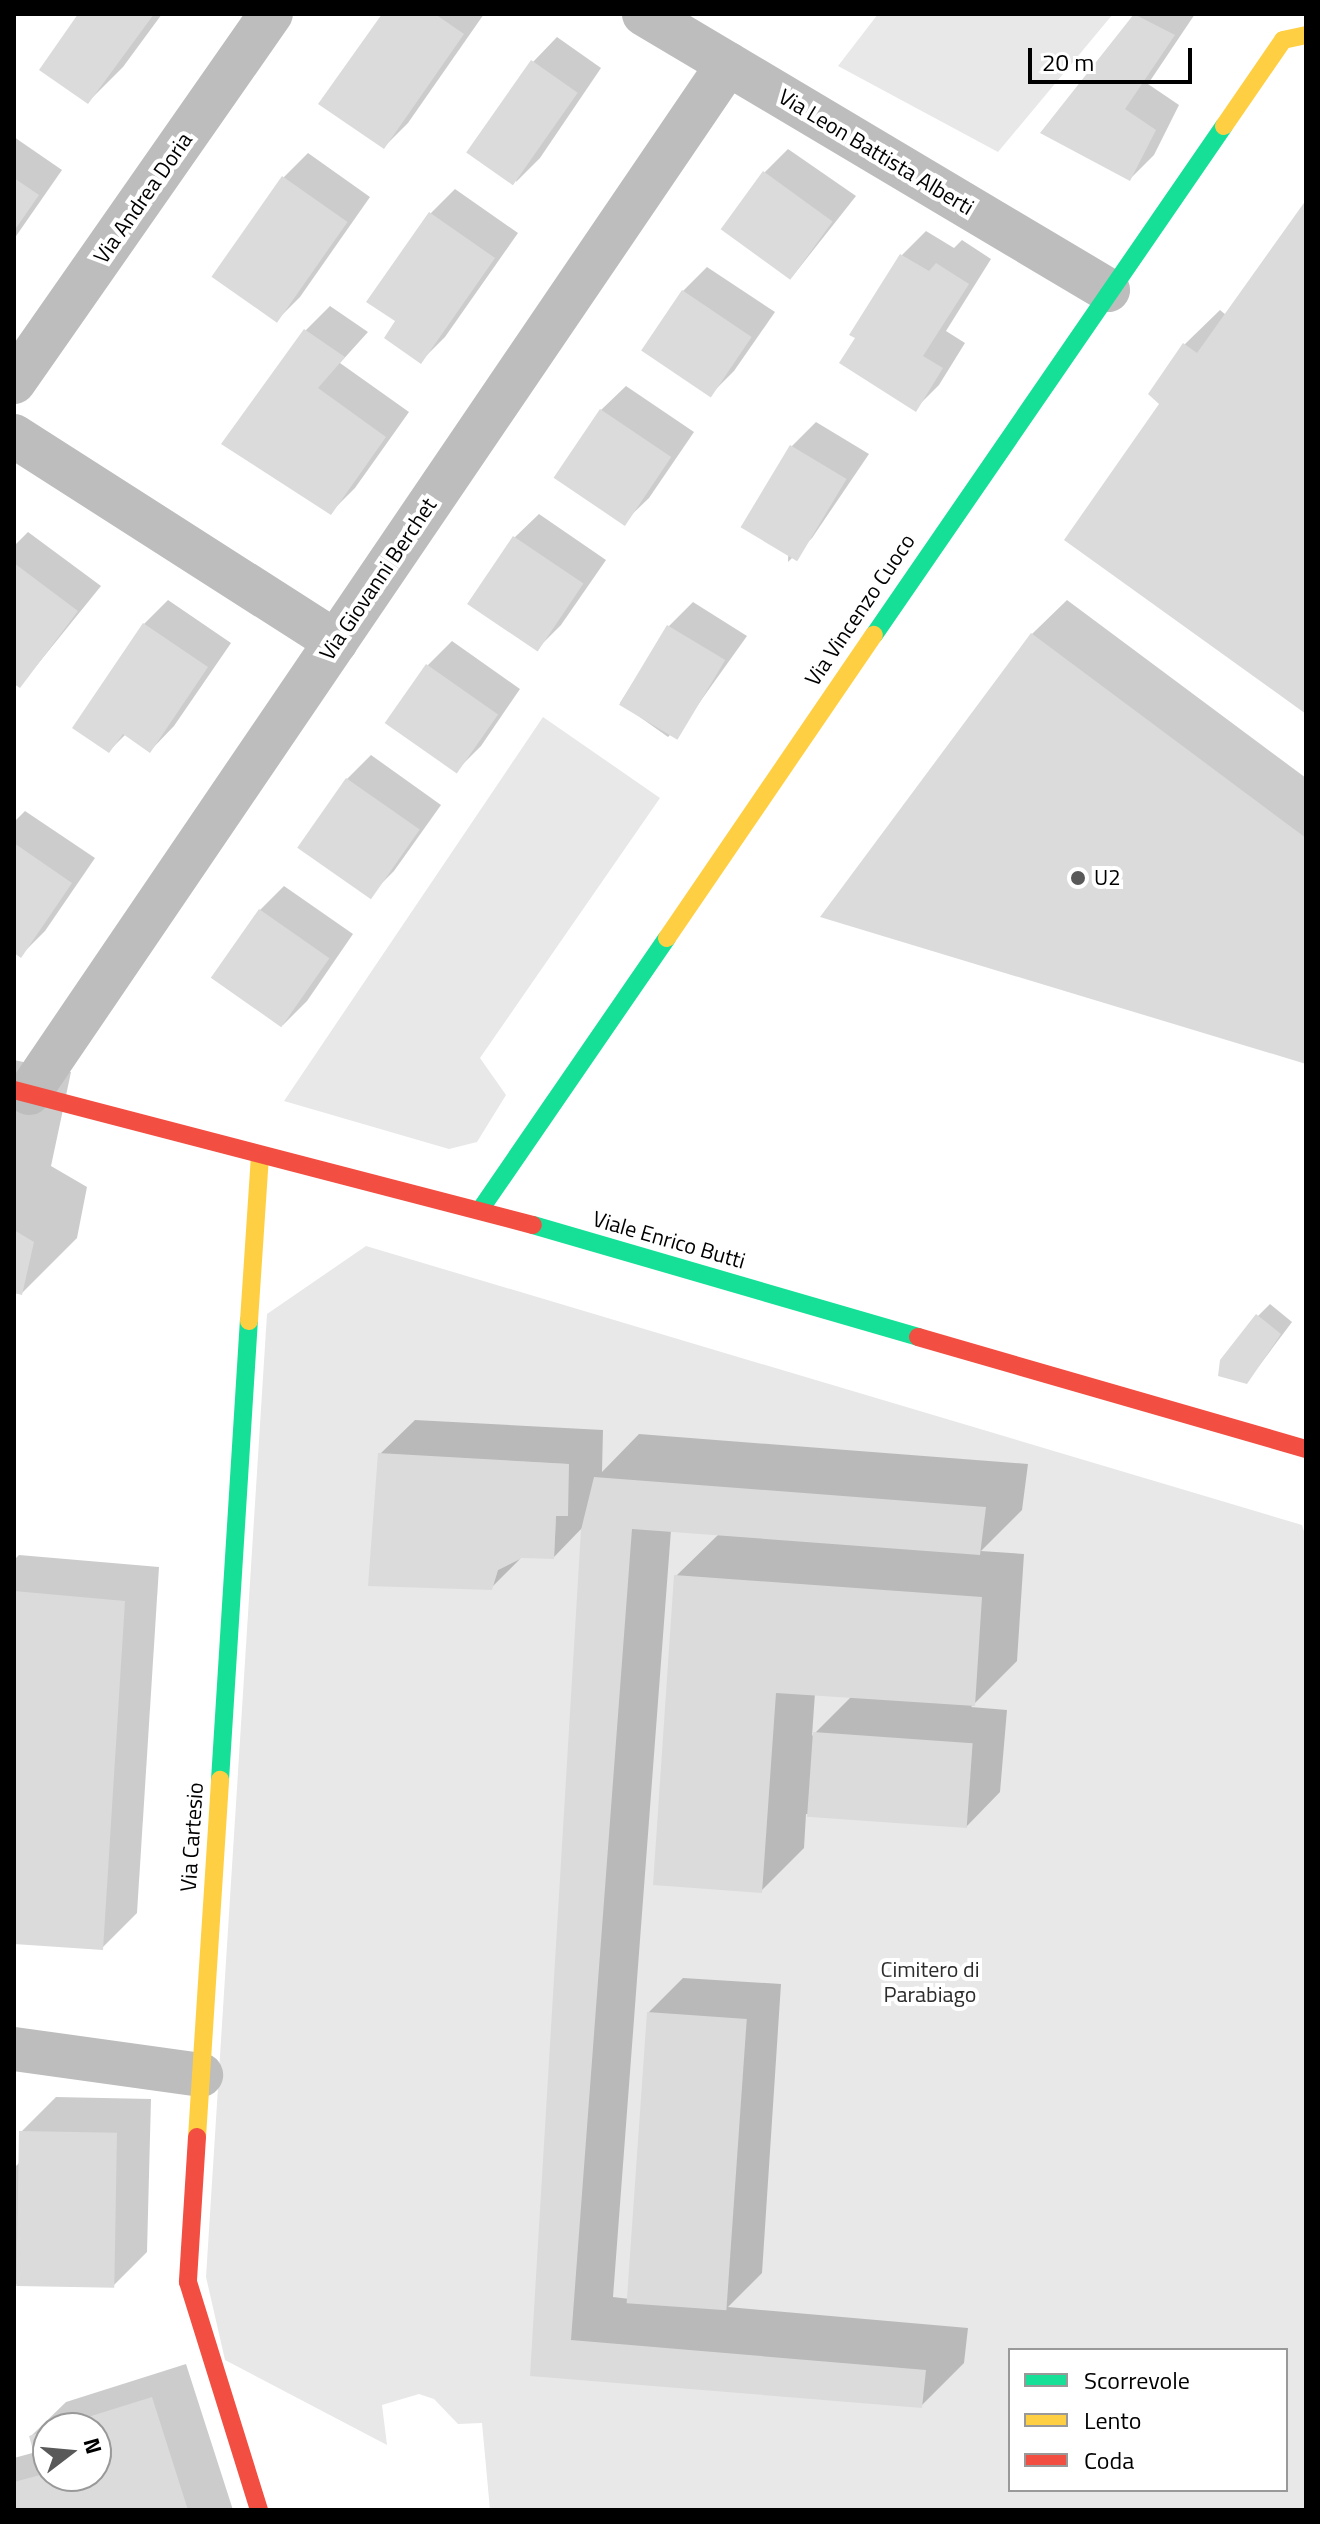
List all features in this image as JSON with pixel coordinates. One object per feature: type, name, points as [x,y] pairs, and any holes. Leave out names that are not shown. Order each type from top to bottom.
[{"type":"street","name":"Via Andrea Doria","points":[[14,382],[271,14]]},
{"type":"street","name":"Via Leon Battista Alberti","points":[[644,14],[1108,290]]},
{"type":"street","name":"Via Vincenzo Cuoco","points":[[480,1210],[1108,290],[1283,40],[1306,35]]},
{"type":"street","name":"Via Giovanni Berchet","points":[[21,1092],[336,642],[728,64]]},
{"type":"street","points":[[14,436],[336,642]]},
{"type":"street","name":"Viale Enrico Butti","points":[[21,1092],[260,1156],[480,1210],[1306,1449]]},
{"type":"street","name":"Via Cartesio","points":[[259,2510],[188,2282],[260,1156]]},
{"type":"street","points":[[14,2049],[201,2075]]},
{"type":"green space","points":[[878,14],[1113,14],[998,152],[838,66]]},
{"type":"green space","points":[[543,717],[660,798],[480,1058],[506,1095],[477,1142],[449,1149],[284,1101]]},
{"type":"green space","name":"Cimitero di Parabiago","points":[[366,1246],[1302,1525],[1306,1538],[1306,2510],[490,2510],[482,2423],[458,2424],[434,2399],[419,2394],[382,2405],[387,2445],[225,2360],[206,2277],[267,1314]],"holes":[[[378,1454],[568,1464],[568,1516],[556,1516],[554,1558],[522,1558],[498,1570],[491,1590]]]},
{"type":"building","points":[[78,14],[154,14],[88,104],[39,70]]},
{"type":"building","points":[[382,14],[435,14],[464,34],[384,149],[318,104]]},
{"type":"building","points":[[1134,14],[1175,35],[1125,109],[1156,130],[1130,181],[1040,133]]},
{"type":"building","points":[[531,60],[578,93],[513,185],[466,153]]},
{"type":"building","points":[[763,171],[833,222],[790,280],[721,229]]},
{"type":"building","points":[[282,176],[348,222],[277,323],[211,277]]},
{"type":"building","points":[[14,178],[39,195],[14,231]]},
{"type":"building","points":[[1306,200],[1306,714],[1064,540],[1159,404],[1148,394],[1183,343],[1197,353]]},
{"type":"building","points":[[429,212],[495,258],[421,364],[384,338],[395,321],[366,302]]},
{"type":"building","points":[[900,254],[929,271],[936,263],[969,284],[923,356],[943,368],[916,412],[839,363],[855,338],[849,335]]},
{"type":"building","points":[[682,290],[752,337],[711,397],[641,351]]},
{"type":"building","points":[[304,329],[345,357],[318,388],[386,437],[331,515],[221,444]]},
{"type":"building","points":[[600,409],[671,457],[625,526],[554,478]]},
{"type":"building","points":[[790,445],[847,479],[797,561],[741,527]]},
{"type":"building","points":[[513,536],[583,584],[538,652],[467,604]]},
{"type":"building","points":[[14,563],[78,611],[20,688],[14,684]]},
{"type":"building","points":[[143,623],[208,667],[150,753],[123,734],[109,753],[72,728]]},
{"type":"building","points":[[667,625],[725,660],[677,740],[619,705]]},
{"type":"building","name":"U2","points":[[1031,633],[1306,838],[1306,1064],[820,917]]},
{"type":"building","points":[[426,664],[498,714],[457,773],[385,723]]},
{"type":"building","points":[[346,778],[420,830],[371,899],[297,848]]},
{"type":"building","points":[[14,843],[72,883],[21,958],[14,953]]},
{"type":"building","points":[[259,909],[329,958],[281,1027],[211,978]]},
{"type":"building","points":[[14,1230],[34,1242],[22,1295],[14,1293]]},
{"type":"building","points":[[1256,1314],[1281,1334],[1247,1384],[1218,1376],[1220,1360]]},
{"type":"building","points":[[378,1453],[569,1464],[568,1516],[556,1516],[554,1559],[522,1558],[498,1570],[492,1590],[368,1586]]},
{"type":"building","points":[[594,1477],[986,1507],[980,1555],[632,1529],[571,2340],[926,2370],[922,2408],[530,2376],[581,1530]]},
{"type":"building","points":[[674,1575],[982,1597],[975,1706],[776,1693],[762,1893],[653,1885]]},
{"type":"building","points":[[14,1591],[125,1601],[103,1950],[14,1944]]},
{"type":"building","points":[[813,1732],[973,1743],[967,1828],[807,1817]]},
{"type":"building","points":[[647,2012],[747,2019],[726,2310],[627,2303]]},
{"type":"building","points":[[19,2131],[117,2133],[114,2288],[16,2286]]},
{"type":"building","points":[[152,2397],[188,2510],[14,2510],[14,2482],[32,2477],[32,2492],[112,2492],[112,2412],[104,2412]]},
{"type":"traffic: fast","points":[[874,635],[1224,126]]},
{"type":"traffic: fast","points":[[480,1210],[667,938]]},
{"type":"traffic: fast","points":[[533,1225],[918,1337]]},
{"type":"traffic: fast","points":[[220,1780],[249,1321]]},
{"type":"traffic: slow","points":[[1224,126],[1283,40],[1306,35]]},
{"type":"traffic: slow","points":[[667,938],[874,635]]},
{"type":"traffic: slow","points":[[249,1321],[260,1156]]},
{"type":"traffic: slow","points":[[197,2137],[220,1780]]},
{"type":"traffic: jam","points":[[14,1090],[533,1225]]},
{"type":"traffic: jam","points":[[918,1337],[1306,1449]]},
{"type":"traffic: jam","points":[[197,2137],[188,2282],[259,2510]]},
{"type":"place","name":"U2","points":[[1078,878]]}]
